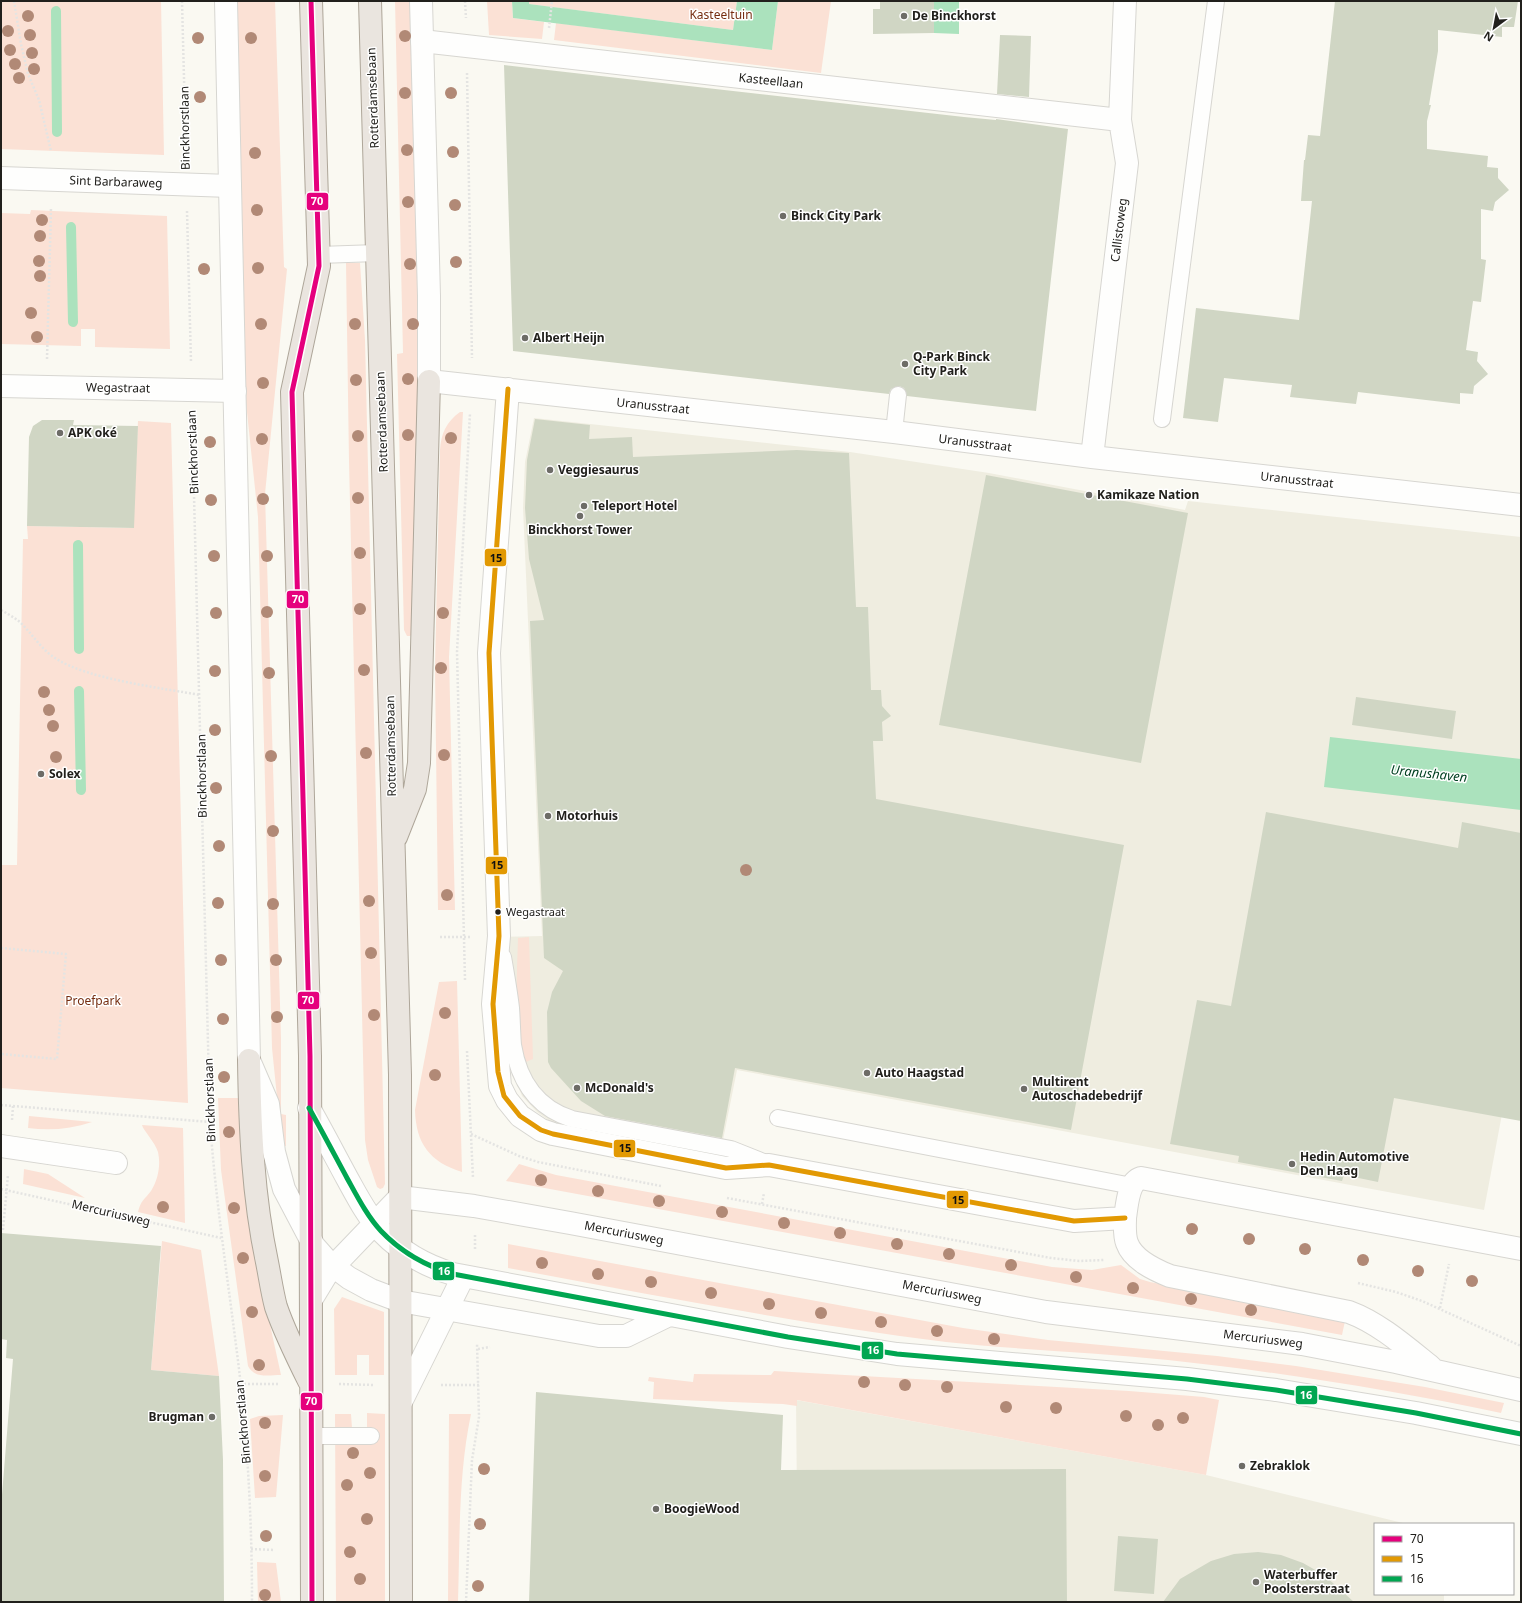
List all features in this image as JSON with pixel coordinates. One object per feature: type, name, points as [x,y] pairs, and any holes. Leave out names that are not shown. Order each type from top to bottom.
[{"type":"main road","points":[[311,1],[319,266],[292,392],[310,1056],[310,1384],[312,1602]]},
{"type":"main road","name":"Rotterdamsebaan","points":[[370,1],[393,844]]},
{"type":"main road","points":[[401,1602],[400,1082],[393,844],[415,789],[419,763],[429,381]]},
{"type":"main road","points":[[249,1060],[249,1104],[255,1184],[265,1255],[280,1319],[286,1336],[310,1384]]},
{"type":"street","points":[[226,1],[249,1060],[268,1104],[276,1162],[284,1189],[320,1254],[333,1266],[366,1287],[400,1301],[609,1337],[626,1336],[669,1315]]},
{"type":"street","points":[[421,1],[429,296],[429,381]]},
{"type":"street","name":"Callistoweg","points":[[1092,458],[1127,163],[1120,120],[1125,1]]},
{"type":"street","name":"Kasteellaan","points":[[422,41],[1120,120]]},
{"type":"street","name":"Sint Barbaraweg","points":[[1,178],[230,186]]},
{"type":"street","name":"Uranusstraat","points":[[429,381],[894,432],[1092,458],[1521,505]]},
{"type":"street","name":"Wegastraat","points":[[1,386],[235,391]]},
{"type":"street","points":[[508,389],[489,653],[499,936],[493,1004],[498,1072],[504,1096],[520,1116],[541,1130],[589,1142],[726,1168],[769,1164],[1074,1221],[1126,1218]]},
{"type":"street","points":[[309,1108],[353,1188],[375,1223],[400,1249],[433,1268],[463,1277],[788,1337],[897,1354],[1187,1379],[1276,1390],[1416,1413],[1521,1434]]},
{"type":"street","points":[[1,1146],[116,1163]]},
{"type":"street","points":[[1436,1371],[1382,1330],[1364,1318],[1349,1312],[1170,1276],[1157,1271],[1130,1249],[1126,1237],[1126,1218],[1139,1182],[1521,1249]]},
{"type":"street","points":[[311,1300],[319,1284],[333,1266],[400,1197]]},
{"type":"street","name":"Mercuriusweg","points":[[400,1197],[456,1204],[570,1223],[1046,1312],[1302,1344],[1521,1390]]},
{"type":"street","points":[[401,1402],[463,1277]]},
{"type":"lane","points":[[1162,419],[1216,1]]},
{"type":"lane","points":[[319,255],[377,253]]},
{"type":"lane","points":[[894,432],[898,395]]},
{"type":"lane","points":[[778,1118],[1139,1182]]},
{"type":"lane","points":[[311,1436],[371,1436]]},
{"type":"path","points":[[14,1],[21,44],[28,74],[39,100],[52,153]]},
{"type":"path","name":"Binckhorstlaan","points":[[182,1],[210,1122],[221,1238],[240,1384],[248,1484],[252,1602]]},
{"type":"path","points":[[549,27],[552,1]]},
{"type":"path","points":[[47,346],[50,210]]},
{"type":"path","points":[[1,610],[22,624],[45,651],[73,667],[106,677],[200,695]]},
{"type":"path","points":[[1,948],[66,954],[57,1059],[1,1054]]},
{"type":"path","points":[[1,1105],[210,1122]]},
{"type":"path","name":"Mercuriusweg","points":[[1,1189],[221,1238]]},
{"type":"path","points":[[1440,1308],[1455,1237]]},
{"type":"path","points":[[240,1384],[283,1384]]},
{"type":"path","points":[[449,1385],[479,1384],[479,1417],[472,1460],[466,1602]]},
{"type":"path","points":[[335,1385],[379,1385]]},
{"type":"path","points":[[251,1549],[274,1550]]},
{"type":"shaded area","points":[[534,418],[850,452],[989,473],[1185,510],[1188,501],[1521,537],[1521,1013],[1484,1210],[737,1070],[723,1140],[729,1157],[565,1126],[551,1122],[537,1112],[522,1096],[513,1074],[499,937],[542,936],[523,508],[525,462]]},
{"type":"shaded area","points":[[796,1400],[1206,1475],[1403,1523],[1374,1523],[1374,1595],[1444,1595],[1444,1602],[798,1602]]},
{"type":"green space","points":[[1,1],[161,1],[164,155],[1,149]]},
{"type":"green space","points":[[236,1],[275,1],[284,267],[287,269],[265,494],[281,1038],[281,1114],[286,1115],[286,1146],[282,1146],[272,1048],[258,517],[245,393]]},
{"type":"green space","points":[[395,1],[411,1],[420,371],[412,634],[410,636],[407,636],[404,630],[397,354],[403,353]]},
{"type":"green space","points":[[487,1],[512,1],[513,18],[544,22],[542,39],[489,35]]},
{"type":"green space","name":"Kasteeltuin","points":[[529,1],[737,1],[733,30],[528,4]]},
{"type":"green space","points":[[778,1],[831,1],[821,73],[554,40],[556,23],[772,50]]},
{"type":"green space","points":[[31,210],[167,216],[170,349],[95,347],[95,329],[81,329],[81,346],[1,344],[1,213],[30,214]]},
{"type":"green space","points":[[346,263],[360,263],[365,340],[385,1184],[383,1188],[380,1189],[377,1187],[368,1160],[365,1140],[349,461]]},
{"type":"green space","points":[[460,412],[463,412],[449,657],[455,910],[438,910],[435,667],[440,450],[445,429],[451,420]]},
{"type":"green space","name":"Proefpark","points":[[138,421],[171,423],[188,1103],[1,1088],[1,865],[17,865],[23,539],[28,539],[27,526],[133,528]]},
{"type":"green space","points":[[529,937],[533,1059],[526,1062],[517,1017],[517,969],[518,938]]},
{"type":"green space","points":[[457,981],[462,1172],[441,1163],[427,1150],[418,1133],[415,1110],[439,982]]},
{"type":"green space","points":[[218,1098],[242,1098],[267,1311],[281,1375],[258,1375],[248,1366],[221,1170]]},
{"type":"green space","points":[[29,1116],[92,1122],[60,1129],[36,1129],[28,1128]]},
{"type":"green space","points":[[142,1125],[183,1128],[185,1223],[138,1212],[142,1202],[153,1187],[159,1167],[158,1152]]},
{"type":"green space","points":[[519,1164],[556,1175],[1052,1267],[1092,1270],[1121,1265],[1140,1279],[1150,1282],[1345,1321],[1342,1335],[506,1181]]},
{"type":"green space","points":[[24,1169],[48,1174],[85,1198],[23,1184]]},
{"type":"green space","points":[[162,1241],[201,1250],[219,1376],[151,1370]]},
{"type":"green space","points":[[508,1244],[963,1328],[1048,1340],[1217,1356],[1296,1366],[1425,1387],[1504,1403],[1501,1413],[1377,1389],[1252,1370],[1140,1357],[946,1342],[836,1327],[508,1268]]},
{"type":"green space","points":[[342,1297],[384,1312],[384,1375],[369,1375],[369,1355],[357,1355],[357,1375],[335,1375],[334,1309]]},
{"type":"green space","points":[[774,1371],[1129,1391],[1204,1397],[1219,1400],[1206,1475],[797,1400],[797,1406],[783,1404],[653,1399],[654,1382],[648,1381],[649,1377],[693,1382],[694,1374],[771,1375]]},
{"type":"green space","points":[[367,1413],[385,1414],[385,1602],[336,1602],[335,1414],[351,1414],[352,1428],[367,1428]]},
{"type":"green space","points":[[449,1414],[471,1414],[462,1484],[458,1602],[448,1602]]},
{"type":"green space","points":[[283,1415],[276,1497],[255,1498],[250,1419],[259,1416]]},
{"type":"green space","points":[[257,1562],[276,1563],[281,1602],[258,1602]]},
{"type":"water","points":[[512,1],[529,1],[529,4],[733,30],[737,1],[778,1],[772,50],[513,18]]},
{"type":"water","points":[[934,2],[959,2],[959,34],[934,33]]},
{"type":"water","name":"Uranushaven","points":[[1330,737],[1521,759],[1521,810],[1324,787]]},
{"type":"building","name":"De Binckhorst","points":[[880,1],[934,1],[934,33],[873,34],[873,9],[880,9]]},
{"type":"building","points":[[1335,1],[1518,1],[1514,27],[1502,27],[1502,37],[1438,30],[1438,51],[1429,105],[1431,105],[1427,121],[1427,149],[1488,156],[1487,167],[1498,168],[1498,178],[1509,190],[1495,202],[1493,211],[1481,209],[1481,259],[1486,260],[1481,302],[1473,301],[1466,350],[1478,352],[1477,361],[1488,374],[1474,386],[1473,394],[1460,393],[1460,404],[1358,392],[1356,404],[1290,397],[1292,385],[1224,378],[1218,422],[1183,418],[1196,308],[1299,320],[1312,201],[1301,201],[1304,160],[1308,135],[1320,136]]},
{"type":"building","points":[[1000,35],[1031,36],[1029,97],[997,94]]},
{"type":"building","name":"Binck City Park","points":[[504,65],[964,117],[996,119],[1068,129],[1036,411],[907,396],[904,388],[899,386],[891,389],[889,394],[513,351]]},
{"type":"building","points":[[535,419],[590,425],[589,439],[632,437],[633,457],[797,450],[849,453],[856,607],[868,607],[871,690],[881,690],[882,706],[891,716],[882,722],[883,741],[873,741],[876,799],[1124,845],[1071,1130],[735,1068],[722,1138],[605,1116],[581,1101],[551,1068],[548,1062],[547,1012],[552,992],[563,971],[544,958],[530,621],[544,620],[529,559],[525,508],[527,460]]},
{"type":"building","points":[[42,420],[74,420],[73,425],[138,426],[134,528],[27,526],[29,437],[33,426]]},
{"type":"building","points":[[986,475],[1188,513],[1141,763],[939,725]]},
{"type":"building","points":[[1356,697],[1456,711],[1452,739],[1352,725]]},
{"type":"building","points":[[1266,812],[1458,848],[1462,822],[1521,833],[1521,1121],[1394,1098],[1378,1182],[1344,1175],[1342,1181],[1238,1162],[1239,1156],[1170,1144],[1197,1000],[1231,1006]]},
{"type":"building","points":[[1,1233],[161,1246],[151,1370],[219,1376],[223,1460],[224,1602],[1,1601],[1,1507],[13,1359],[6,1358],[7,1340],[1,1339]]},
{"type":"building","points":[[536,1392],[783,1415],[781,1470],[1066,1469],[1067,1602],[529,1602]]},
{"type":"building","points":[[1118,1536],[1158,1539],[1154,1594],[1114,1591]]},
{"type":"building","name":"Waterbuffer Poolsterstraat","points":[[1258,1552],[1281,1555],[1303,1563],[1324,1575],[1354,1602],[1163,1602],[1180,1579],[1211,1561],[1234,1554]]},
{"type":"waterway","points":[[56,11],[57,132]]},
{"type":"waterway","points":[[71,227],[73,322]]},
{"type":"waterway","points":[[78,545],[79,649]]},
{"type":"waterway","points":[[79,691],[81,790]]},
{"type":"transit line","name":"70","points":[[311,1],[319,266],[292,392],[310,1056],[312,1602]]},
{"type":"transit line","name":"15","points":[[508,389],[489,653],[499,936],[493,1004],[498,1072],[504,1096],[520,1116],[541,1130],[553,1134],[726,1168],[769,1165],[1074,1221],[1125,1218]]},
{"type":"transit line","name":"16","points":[[309,1108],[362,1206],[381,1231],[405,1252],[433,1267],[453,1274],[788,1337],[897,1354],[1187,1379],[1276,1390],[1416,1413],[1521,1434]]},
{"type":"place","name":"De Binckhorst","points":[[904,16]]},
{"type":"place","name":"Binck City Park","points":[[783,216]]},
{"type":"place","name":"Albert Heijn","points":[[525,338]]},
{"type":"place","name":"Q-Park Binck City Park","points":[[905,364]]},
{"type":"place","name":"APK oké","points":[[60,433]]},
{"type":"place","name":"Veggiesaurus","points":[[550,470]]},
{"type":"place","name":"Kamikaze Nation","points":[[1089,495]]},
{"type":"place","name":"Teleport Hotel","points":[[584,506]]},
{"type":"place","name":"Binckhorst Tower","points":[[580,516]]},
{"type":"place","name":"Solex","points":[[41,774]]},
{"type":"place","name":"Motorhuis","points":[[548,816]]},
{"type":"place","name":"Wegastraat","points":[[498,912]]},
{"type":"place","name":"Auto Haagstad","points":[[867,1073]]},
{"type":"place","name":"McDonald's","points":[[577,1088]]},
{"type":"place","name":"Multirent Autoschadebedrijf","points":[[1024,1089]]},
{"type":"place","name":"Hedin Automotive Den Haag","points":[[1292,1164]]},
{"type":"place","name":"Brugman","points":[[212,1417]]},
{"type":"place","name":"Zebraklok","points":[[1242,1466]]},
{"type":"place","name":"BoogieWood","points":[[656,1509]]},
{"type":"place","name":"Waterbuffer Poolsterstraat","points":[[1256,1582]]}]
